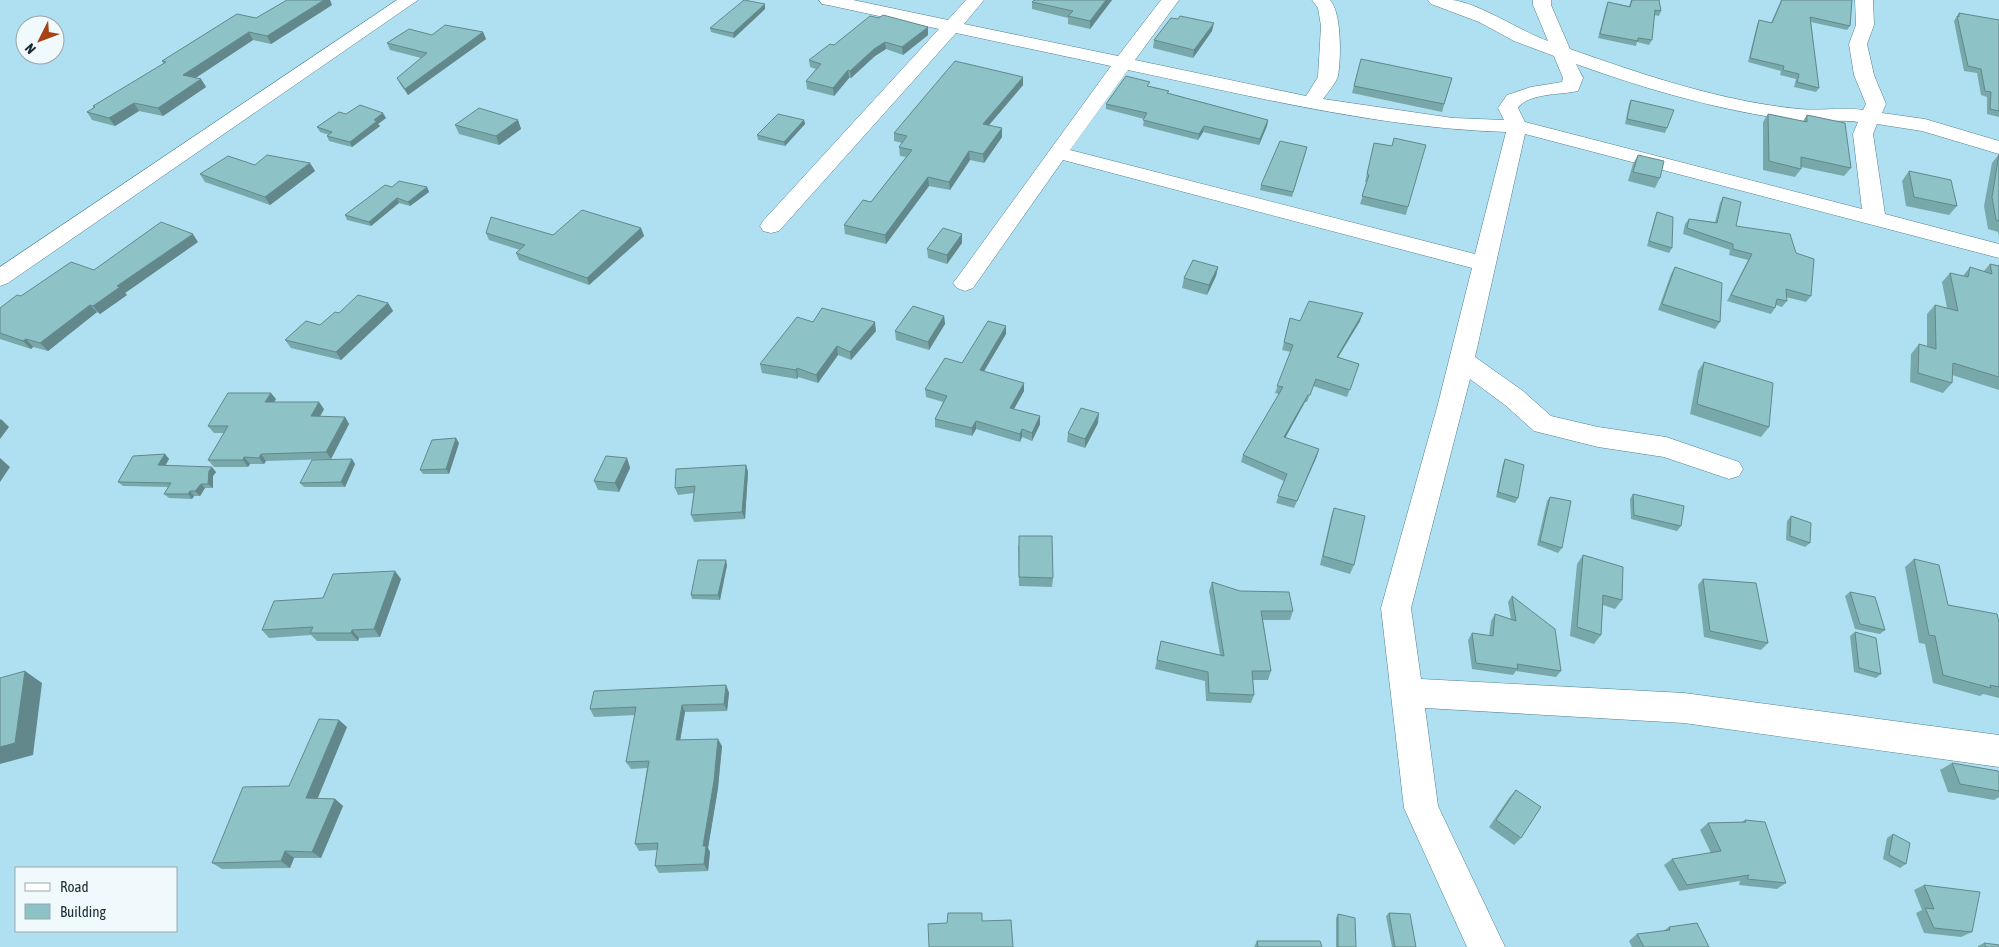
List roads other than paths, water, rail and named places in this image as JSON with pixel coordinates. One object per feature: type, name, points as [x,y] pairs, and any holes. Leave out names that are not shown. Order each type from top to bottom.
[{"type":"street","points":[[0,278],[409,0]]},
{"type":"street","points":[[828,0],[848,2],[951,27],[1311,103],[1453,124],[1517,126],[1999,250]]},
{"type":"street","points":[[771,226],[878,110],[975,0]]},
{"type":"street","points":[[965,283],[1059,153],[1090,105],[1170,0]]},
{"type":"street","points":[[1436,0],[1485,18],[1520,37],[1645,82],[1738,105],[1800,115],[1847,114],[1924,125],[1999,148]]},
{"type":"street","points":[[1486,947],[1421,808],[1396,608],[1461,360],[1517,126],[1508,108],[1514,99],[1531,93],[1570,86],[1573,78],[1542,5],[1542,0]]},
{"type":"street","points":[[1864,0],[1865,25],[1858,44],[1864,76],[1876,104],[1863,134],[1874,218]]},
{"type":"street","points":[[1311,103],[1328,77],[1327,7],[1314,2]]},
{"type":"street","points":[[1059,153],[1484,264]]},
{"type":"street","points":[[1461,360],[1514,398],[1543,424],[1598,437],[1666,447],[1729,469]]},
{"type":"street","points":[[1408,693],[1684,708],[1999,751]]}]
